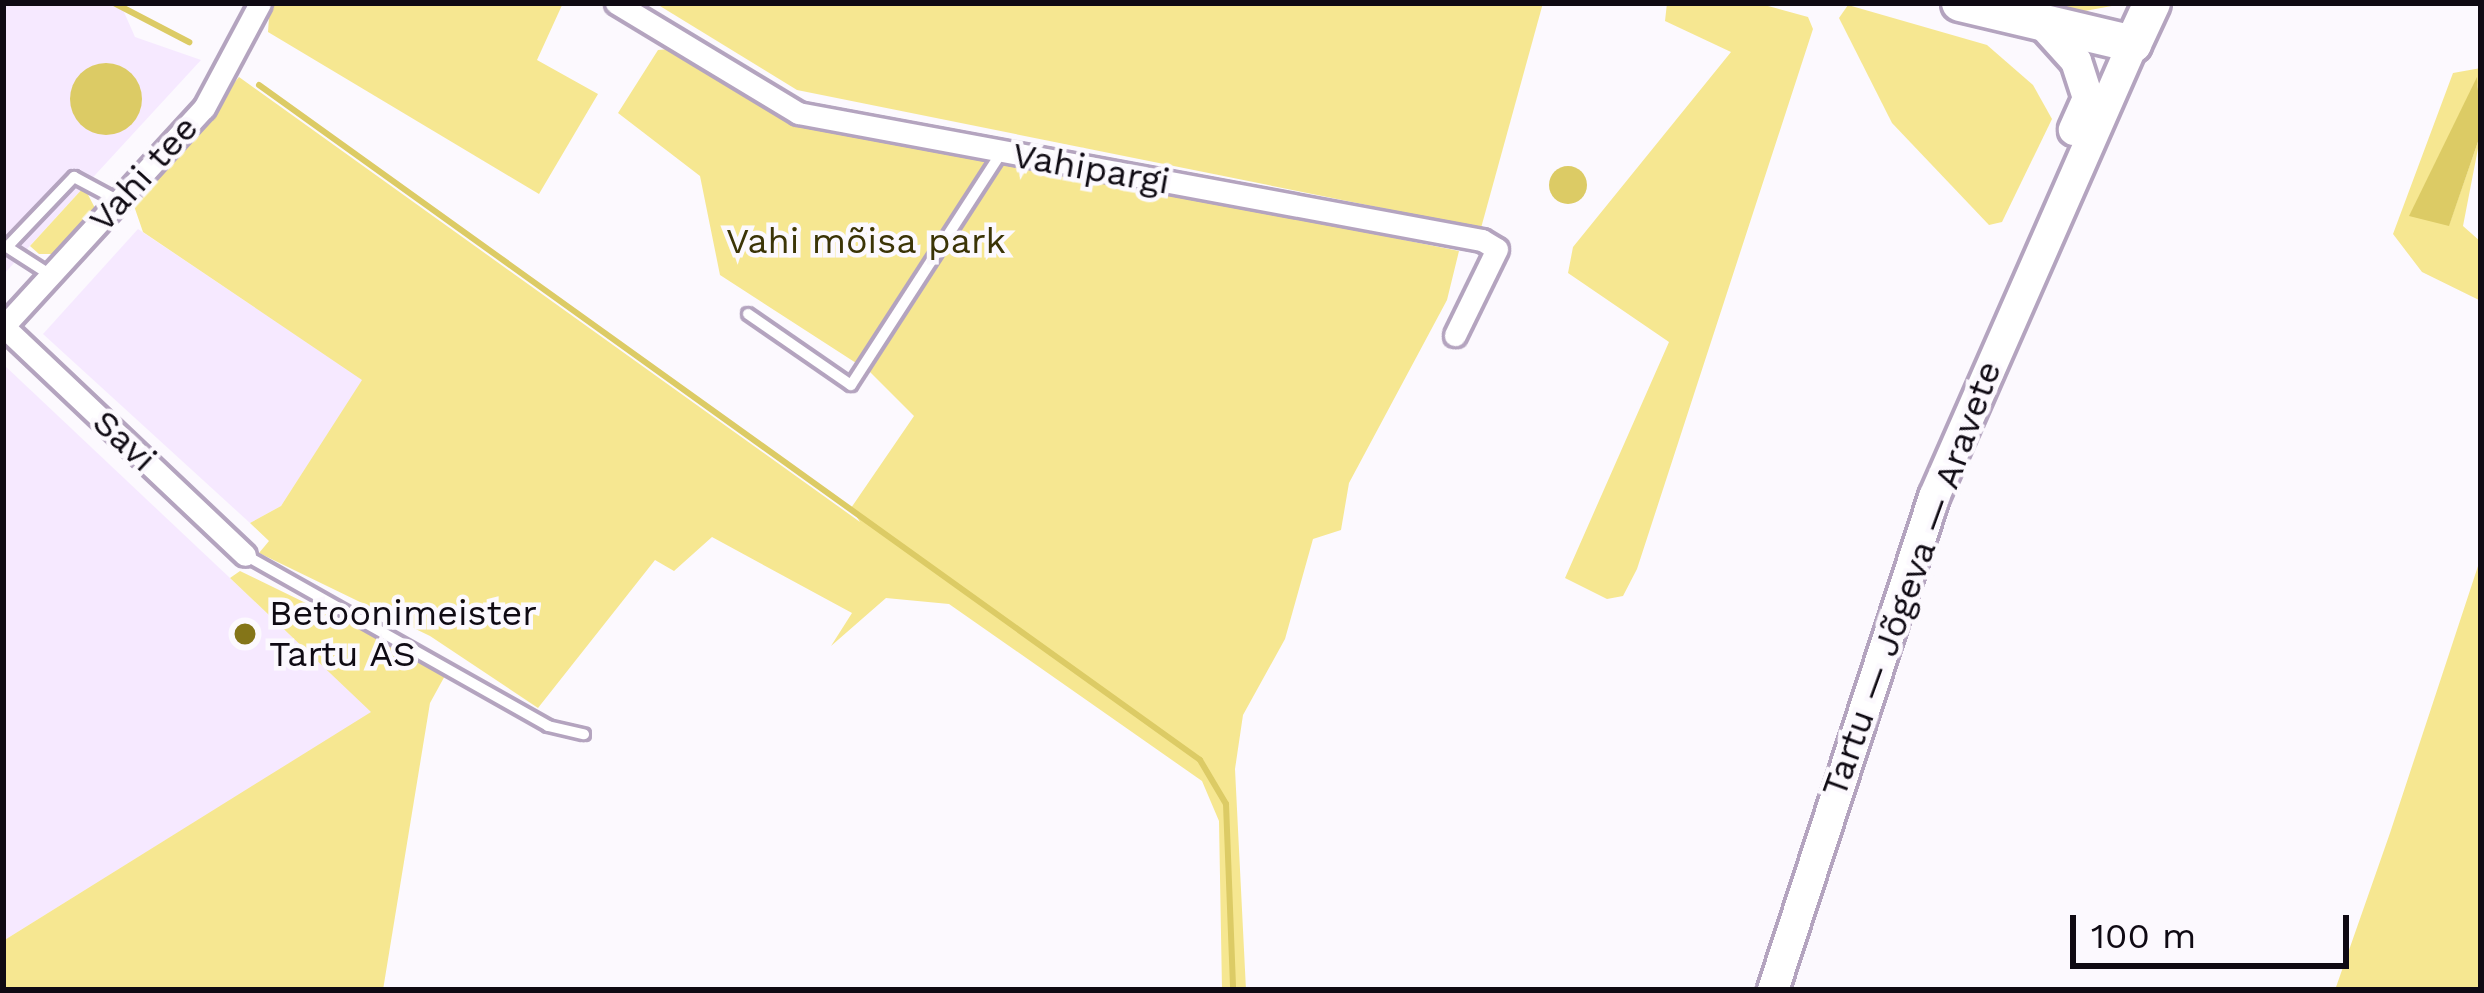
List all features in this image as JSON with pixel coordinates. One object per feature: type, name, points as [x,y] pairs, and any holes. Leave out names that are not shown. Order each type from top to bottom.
[{"type":"highway","points":[[1960,3],[2047,29],[2133,44],[2152,3]]},
{"type":"main road","points":[[2023,287],[2022,255],[2087,98],[2077,61],[2047,29]]},
{"type":"main road","name":"Tartu — Jõgeva — Aravete","points":[[1773,990],[1934,497],[2133,44]]},
{"type":"street","name":"Vahi tee","points":[[3,326],[204,108],[260,3]]},
{"type":"street","name":"Vahipargi","points":[[616,3],[798,112],[1482,240],[1497,249],[1455,335]]},
{"type":"street","name":"Savi","points":[[3,326],[245,555]]},
{"type":"lane","points":[[748,314],[851,385],[1001,153]]},
{"type":"lane","points":[[51,275],[7,247],[74,178],[120,202]]},
{"type":"lane","points":[[245,555],[548,727],[584,734]]},
{"type":"shaded area","points":[[3,3],[120,3],[135,37],[201,60],[3,275]]},
{"type":"shaded area","points":[[106,63],[132,73],[142,99],[132,125],[106,135],[80,125],[70,99],[80,73]]},
{"type":"shaded area","points":[[2477,77],[2481,133],[2449,226],[2409,216]]},
{"type":"shaded area","points":[[1568,166],[1581,172],[1587,185],[1581,198],[1568,204],[1555,198],[1549,185],[1555,172]]},
{"type":"shaded area","points":[[138,229],[363,380],[281,506],[250,523],[43,334]]},
{"type":"shaded area","points":[[3,364],[372,712],[3,941]]},
{"type":"green space","points":[[270,3],[563,3],[537,60],[598,94],[539,194],[268,32]]},
{"type":"green space","points":[[655,3],[1543,3],[1481,228],[797,90]]},
{"type":"green space","points":[[1667,3],[1757,3],[1808,17],[1813,29],[1637,569],[1623,596],[1607,599],[1565,578],[1669,342],[1568,273],[1573,247],[1731,52],[1665,21]]},
{"type":"green space","points":[[2019,3],[2128,3],[2063,15]]},
{"type":"green space","points":[[1848,5],[1987,45],[2033,85],[2052,119],[2002,222],[1989,225],[1892,123],[1839,18]]},
{"type":"green space","name":"Vahi mõisa park","points":[[670,49],[771,113],[1459,251],[1447,300],[1349,483],[1341,530],[1313,539],[1285,639],[1243,715],[1235,769],[1246,990],[1222,990],[1219,821],[1202,781],[949,604],[886,598],[831,646],[852,613],[712,537],[674,571],[655,560],[538,708],[430,636],[259,553],[269,541],[250,523],[281,506],[362,380],[143,232],[133,203],[239,77],[860,522],[851,508],[914,416],[870,372],[720,275],[700,176],[618,113],[658,50]]},
{"type":"green space","points":[[2481,68],[2449,225],[2481,133],[2463,226],[2481,242],[2481,301],[2422,272],[2393,234],[2453,73]]},
{"type":"green space","points":[[84,187],[96,210],[55,254],[39,254],[30,246]]},
{"type":"green space","points":[[2481,557],[2481,990],[2335,990],[2390,833]]},
{"type":"green space","points":[[240,571],[447,672],[430,703],[383,990],[3,990],[3,941],[371,712],[230,578]]},
{"type":"waterway","points":[[114,3],[189,42]]},
{"type":"waterway","points":[[259,85],[1200,760],[1226,804],[1233,990]]},
{"type":"place","name":"Betoonimeister Tartu AS","points":[[245,634]]}]
